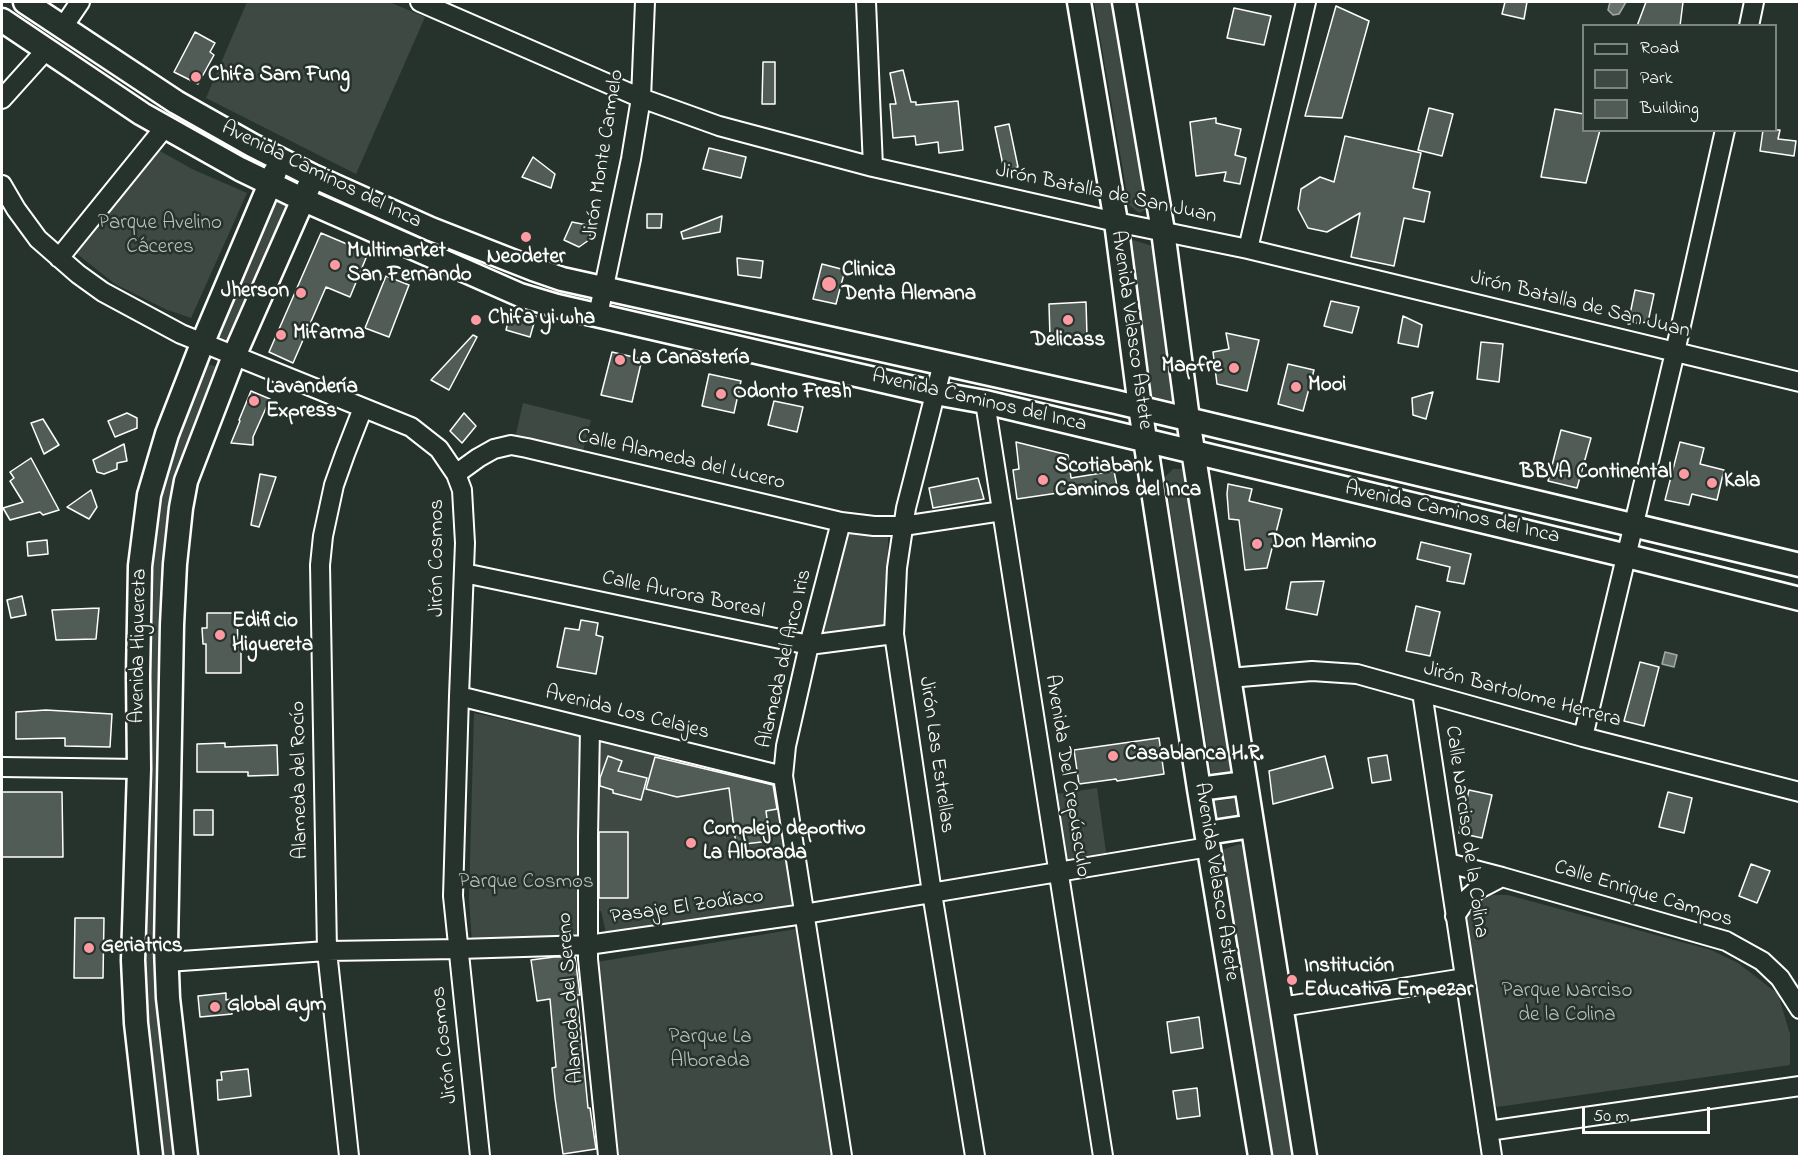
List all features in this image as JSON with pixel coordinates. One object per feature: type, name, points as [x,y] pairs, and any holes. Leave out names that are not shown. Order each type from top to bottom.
[{"type":"main road","name":"Avenida Caminos del Inca","points":[[25,2],[176,102],[252,145],[313,176],[431,229],[562,279],[1140,407],[1800,565]]},
{"type":"main road","name":"Avenida Velasco Astete","points":[[1079,2],[1116,222],[1140,407],[1199,789],[1260,1156]]},
{"type":"main road","points":[[1124,2],[1163,231],[1188,419],[1305,1156]]},
{"type":"main road","name":"Avenida Caminos del Inca","points":[[2,20],[142,114],[270,184],[520,295],[557,306],[935,393],[985,402],[1627,555],[1800,599]]},
{"type":"main road","name":"Avenida Higuereta","points":[[152,1156],[134,998],[139,769],[140,566],[149,495],[167,434],[202,344],[280,159]]},
{"type":"main road","name":"Avenida Higuereta","points":[[186,1156],[168,998],[167,962],[172,625],[181,508],[186,481],[234,356],[313,176]]},
{"type":"main road","points":[[1199,789],[1245,783]]},
{"type":"main road","points":[[1208,840],[1252,826]]},
{"type":"street","points":[[63,27],[80,2]]},
{"type":"street","name":"Jirón Batalla de San Juan","points":[[420,2],[641,98],[719,126],[873,166],[1116,222],[1248,249],[1800,382]]},
{"type":"street","name":"Jirón Monte Carmelo","points":[[598,315],[631,159],[641,98],[645,2]]},
{"type":"street","points":[[866,2],[873,166]]},
{"type":"street","points":[[1248,249],[1306,2]]},
{"type":"street","points":[[1749,24],[1754,2]]},
{"type":"street","points":[[2,99],[47,49]]},
{"type":"street","points":[[59,258],[165,127]]},
{"type":"street","points":[[1583,737],[1675,352],[1725,132]]},
{"type":"street","name":"Jirón Cosmos","points":[[2,185],[15,209],[38,239],[103,292],[202,344],[411,427],[439,448],[456,474],[462,490],[465,520],[453,896],[480,1156]]},
{"type":"street","name":"Jirón Las Estrellas","points":[[943,363],[906,508],[897,568],[894,634],[932,894],[975,1156]]},
{"type":"street","name":"Avenida Del Crepúsculo","points":[[985,402],[1103,1156]]},
{"type":"street","name":"Alameda del Rocío","points":[[349,1156],[327,951],[320,565],[323,536],[334,485],[363,408]]},
{"type":"street","name":"Calle Alameda del Lucero","points":[[456,474],[494,449],[511,445],[841,522],[874,526],[903,526],[1002,511]]},
{"type":"street","name":"Alameda del Arco Iris","points":[[841,522],[809,645],[786,746],[783,776],[842,1156]]},
{"type":"street","name":"Calle Aurora Boreal","points":[[464,573],[809,645],[894,634]]},
{"type":"street","name":"Jirón Bartolome Herrera","points":[[1229,678],[1312,671],[1357,674],[1583,737],[1800,792]]},
{"type":"street","name":"Calle Narciso de la Colina","points":[[1422,692],[1492,1156]]},
{"type":"street","name":"Avenida Los Celajes","points":[[459,696],[783,776]]},
{"type":"street","name":"Alameda del Sereno","points":[[590,729],[588,945],[608,1156]]},
{"type":"street","points":[[2,767],[139,769]]},
{"type":"street","name":"Pasaje El Zodíaco","points":[[167,962],[327,951],[588,945],[932,894],[1059,872],[1208,840]]},
{"type":"street","name":"Calle Enrique Campos","points":[[1448,863],[1726,941],[1762,960],[1780,978],[1800,1009]]},
{"type":"street","points":[[1455,916],[1466,900],[1477,890],[1502,877]]},
{"type":"street","points":[[1281,1007],[1465,978]]},
{"type":"street","points":[[1488,1131],[1800,1086]]},
{"type":"green space","points":[[247,2],[389,2],[425,17],[356,174],[206,98]]},
{"type":"green space","points":[[1094,2],[1117,2],[1151,207],[1139,213],[1129,205]]},
{"type":"green space","name":"Parque Avelino Cáceres","points":[[153,147],[192,169],[247,193],[191,318],[165,309],[115,284],[71,249]]},
{"type":"green space","points":[[276,201],[289,207],[232,340],[225,342],[219,339],[216,333]]},
{"type":"green space","points":[[1130,239],[1155,247],[1177,402],[1152,397]]},
{"type":"green space","points":[[206,364],[219,367],[204,403],[180,477],[172,530],[178,1156],[159,1156],[145,1044],[146,645],[153,499]]},
{"type":"green space","points":[[523,403],[591,420],[582,455],[515,438]]},
{"type":"green space","points":[[1173,469],[1186,469],[1237,775],[1212,779],[1165,477]]},
{"type":"green space","points":[[844,527],[888,537],[887,617],[884,625],[877,628],[816,641]]},
{"type":"green space","name":"Parque Cosmos","points":[[474,713],[580,736],[581,936],[472,942],[469,900]]},
{"type":"green space","name":"Complejo deportivo La Alborada","points":[[595,737],[776,779],[795,907],[606,933],[601,911],[592,911]]},
{"type":"green space","points":[[1097,788],[1107,859],[1061,866],[1050,795]]},
{"type":"green space","points":[[1239,798],[1244,818],[1214,822],[1212,805],[1215,801]]},
{"type":"green space","points":[[1239,844],[1246,846],[1297,1156],[1272,1156],[1222,850]]},
{"type":"green space","name":"Parque Narciso de la Colina","points":[[1491,895],[1508,895],[1711,950],[1738,963],[1778,994],[1790,1034],[1790,1065],[1497,1107],[1487,1092],[1462,926],[1466,915],[1476,903]]},
{"type":"green space","name":"Parque La Alborada","points":[[802,928],[837,1156],[613,1156],[591,963]]},
{"type":"shaded area","points":[[1610,2],[1626,2],[1619,14],[1613,15],[1608,10]]},
{"type":"shaded area","points":[[1665,652],[1677,655],[1674,667],[1662,664]]},
{"type":"building","points":[[1505,2],[1527,2],[1524,19],[1502,14]]},
{"type":"building","points":[[1646,2],[1683,2],[1680,24],[1638,24]]},
{"type":"building","points":[[1336,6],[1369,21],[1342,118],[1305,116]]},
{"type":"building","points":[[1234,8],[1271,16],[1264,45],[1227,38]]},
{"type":"building","points":[[195,32],[215,43],[210,52],[214,55],[198,84],[174,72]]},
{"type":"building","points":[[763,62],[775,62],[775,104],[762,104]]},
{"type":"building","points":[[903,70],[911,102],[916,102],[916,105],[958,101],[963,150],[939,153],[938,142],[916,145],[915,136],[893,138],[890,104],[896,104],[890,73]]},
{"type":"building","points":[[1429,108],[1453,114],[1442,156],[1418,150]]},
{"type":"building","points":[[1555,109],[1582,114],[1582,132],[1599,132],[1586,183],[1541,177]]},
{"type":"building","points":[[1216,118],[1216,123],[1241,129],[1235,155],[1246,158],[1240,184],[1224,181],[1226,172],[1196,176],[1190,122]]},
{"type":"building","points":[[1009,124],[1018,167],[1004,170],[995,127]]},
{"type":"building","points":[[1780,130],[1778,139],[1796,141],[1794,156],[1760,151],[1763,132]]},
{"type":"building","points":[[1345,136],[1421,153],[1413,188],[1430,192],[1424,222],[1404,218],[1394,266],[1351,257],[1360,213],[1327,232],[1308,228],[1298,209],[1301,189],[1320,177],[1334,182]]},
{"type":"building","points":[[709,148],[746,157],[741,178],[703,169]]},
{"type":"building","points":[[533,157],[555,174],[551,188],[522,177]]},
{"type":"building","points":[[647,214],[662,214],[661,228],[647,228]]},
{"type":"building","points":[[722,216],[720,232],[683,239],[681,232]]},
{"type":"building","points":[[572,222],[592,226],[589,240],[579,247],[564,240]]},
{"type":"building","points":[[321,233],[368,253],[350,297],[326,287],[293,363],[269,352]]},
{"type":"building","points":[[737,258],[763,261],[761,278],[738,275]]},
{"type":"building","name":"Clinica Denta Alemana","points":[[822,264],[845,270],[836,304],[813,299]]},
{"type":"building","points":[[386,276],[409,285],[389,337],[365,328]]},
{"type":"building","points":[[1635,290],[1654,294],[1648,322],[1628,324]]},
{"type":"building","points":[[1331,301],[1359,307],[1352,333],[1324,326]]},
{"type":"building","name":"Delicass","points":[[1086,302],[1087,336],[1050,338],[1049,304]]},
{"type":"building","points":[[511,310],[536,316],[530,337],[506,330]]},
{"type":"building","points":[[1403,316],[1422,325],[1418,347],[1398,343]]},
{"type":"building","name":"Mapfre","points":[[1226,333],[1259,340],[1247,391],[1217,384],[1213,352],[1229,349]]},
{"type":"building","points":[[473,335],[477,337],[449,390],[431,380]]},
{"type":"building","points":[[1481,342],[1503,344],[1499,382],[1477,379]]},
{"type":"building","points":[[612,352],[642,359],[632,402],[601,395]]},
{"type":"building","name":"Mooi","points":[[1288,364],[1314,370],[1303,411],[1278,404]]},
{"type":"building","name":"Odonto Fresh","points":[[709,374],[741,381],[734,413],[702,406]]},
{"type":"building","points":[[251,391],[270,399],[253,437],[253,445],[231,443],[239,420]]},
{"type":"building","points":[[1433,392],[1426,419],[1413,415],[1412,398]]},
{"type":"building","points":[[774,401],[803,407],[797,432],[768,425]]},
{"type":"building","points":[[127,413],[137,418],[137,428],[115,437],[108,421]]},
{"type":"building","points":[[464,413],[476,426],[462,443],[450,431]]},
{"type":"building","points":[[43,419],[59,445],[44,454],[31,423]]},
{"type":"building","points":[[1561,430],[1591,438],[1577,488],[1548,481]]},
{"type":"building","name":"Scotiabank Caminos del Inca","points":[[1016,442],[1068,455],[1071,478],[1114,471],[1117,486],[1017,499],[1013,470],[1019,469]]},
{"type":"building","name":"BBVA Continental","points":[[1680,442],[1704,448],[1700,464],[1724,470],[1717,500],[1692,494],[1689,505],[1665,500]]},
{"type":"building","points":[[124,444],[127,461],[117,463],[117,469],[104,474],[97,472],[93,460]]},
{"type":"building","points":[[31,458],[59,510],[43,515],[40,512],[10,520],[3,508],[23,502],[10,481],[14,478],[10,472]]},
{"type":"building","points":[[260,474],[276,477],[259,527],[251,525]]},
{"type":"building","points":[[978,478],[984,499],[933,508],[929,488]]},
{"type":"building","name":"Don Mamino","points":[[1228,484],[1252,489],[1249,501],[1282,509],[1267,568],[1245,570],[1239,520],[1229,519]]},
{"type":"building","points":[[91,490],[97,507],[89,519],[67,507]]},
{"type":"building","points":[[47,540],[48,554],[28,556],[27,542]]},
{"type":"building","points":[[1421,542],[1471,554],[1464,584],[1447,581],[1450,567],[1417,559]]},
{"type":"building","points":[[1324,581],[1317,615],[1286,609],[1291,582]]},
{"type":"building","points":[[22,596],[26,615],[11,618],[7,600]]},
{"type":"building","points":[[1416,606],[1440,612],[1430,656],[1406,651]]},
{"type":"building","points":[[99,608],[96,639],[56,640],[52,610]]},
{"type":"building","points":[[207,613],[237,613],[241,673],[206,673],[206,644],[203,644],[202,628],[207,628]]},
{"type":"building","points":[[581,620],[598,623],[596,635],[603,637],[596,674],[557,667],[565,628],[579,630]]},
{"type":"building","points":[[1640,662],[1659,667],[1644,726],[1624,721]]},
{"type":"building","points":[[46,710],[112,714],[110,747],[65,746],[65,738],[16,739],[16,712]]},
{"type":"building","name":"Casablanca H.R.","points":[[1159,738],[1164,774],[1079,784],[1074,750]]},
{"type":"building","points":[[225,743],[225,747],[277,745],[278,775],[248,776],[248,772],[197,772],[197,744]]},
{"type":"building","points":[[1387,755],[1391,780],[1372,783],[1368,758]]},
{"type":"building","points":[[608,756],[622,761],[618,771],[647,778],[641,800],[613,793],[613,790],[600,786],[600,778]]},
{"type":"building","points":[[1325,756],[1333,788],[1273,804],[1269,771]]},
{"type":"building","points":[[655,757],[773,785],[777,809],[766,811],[770,841],[736,845],[729,788],[677,797],[646,789]]},
{"type":"building","points":[[1469,790],[1492,795],[1482,838],[1459,833]]},
{"type":"building","points":[[2,792],[62,792],[63,857],[2,857]]},
{"type":"building","points":[[1668,792],[1692,798],[1684,833],[1659,827]]},
{"type":"building","points":[[194,810],[213,810],[213,835],[194,835]]},
{"type":"building","points":[[599,832],[628,832],[628,898],[599,898]]},
{"type":"building","points":[[1751,864],[1770,871],[1757,903],[1739,896]]},
{"type":"building","name":"Geriatrics","points":[[75,918],[104,918],[103,978],[74,978]]},
{"type":"building","points":[[575,957],[588,1108],[590,1108],[596,1149],[563,1154],[552,1068],[556,1067],[550,999],[537,1001],[531,960]]},
{"type":"building","name":"Global Gym","points":[[226,993],[226,1000],[231,999],[232,1014],[200,1017],[198,996]]},
{"type":"building","points":[[1199,1017],[1203,1048],[1171,1053],[1167,1022]]},
{"type":"building","points":[[248,1069],[251,1096],[218,1100],[217,1080],[222,1080],[221,1072]]},
{"type":"building","points":[[1197,1088],[1200,1116],[1177,1119],[1173,1091]]},
{"type":"place","name":"Chifa Sam Fung","points":[[196,77]]},
{"type":"place","name":"Neodeter","points":[[526,237]]},
{"type":"place","name":"Multimarket San Fernando","points":[[335,265]]},
{"type":"place","name":"Clinica Denta Alemana","points":[[829,284]]},
{"type":"place","name":"Jherson","points":[[301,293]]},
{"type":"place","name":"Chifa yi wha","points":[[476,320]]},
{"type":"place","name":"Delicass","points":[[1068,320]]},
{"type":"place","name":"Mifarma","points":[[281,335]]},
{"type":"place","name":"La Canastería","points":[[620,360]]},
{"type":"place","name":"Mapfre","points":[[1234,368]]},
{"type":"place","name":"Mooi","points":[[1296,387]]},
{"type":"place","name":"Odonto Fresh","points":[[721,394]]},
{"type":"place","name":"Lavandería Express","points":[[254,401]]},
{"type":"place","name":"BBVA Continental","points":[[1684,474]]},
{"type":"place","name":"Scotiabank Caminos del Inca","points":[[1043,480]]},
{"type":"place","name":"Kala","points":[[1712,483]]},
{"type":"place","name":"Don Mamino","points":[[1257,544]]},
{"type":"place","name":"Edificio Higuereta","points":[[220,635]]},
{"type":"place","name":"Casablanca H.R.","points":[[1113,756]]},
{"type":"place","name":"Complejo deportivo La Alborada","points":[[691,843]]},
{"type":"place","name":"Geriatrics","points":[[89,948]]},
{"type":"place","name":"Institución Educativa Empezar","points":[[1292,980]]},
{"type":"place","name":"Global Gym","points":[[215,1007]]}]
